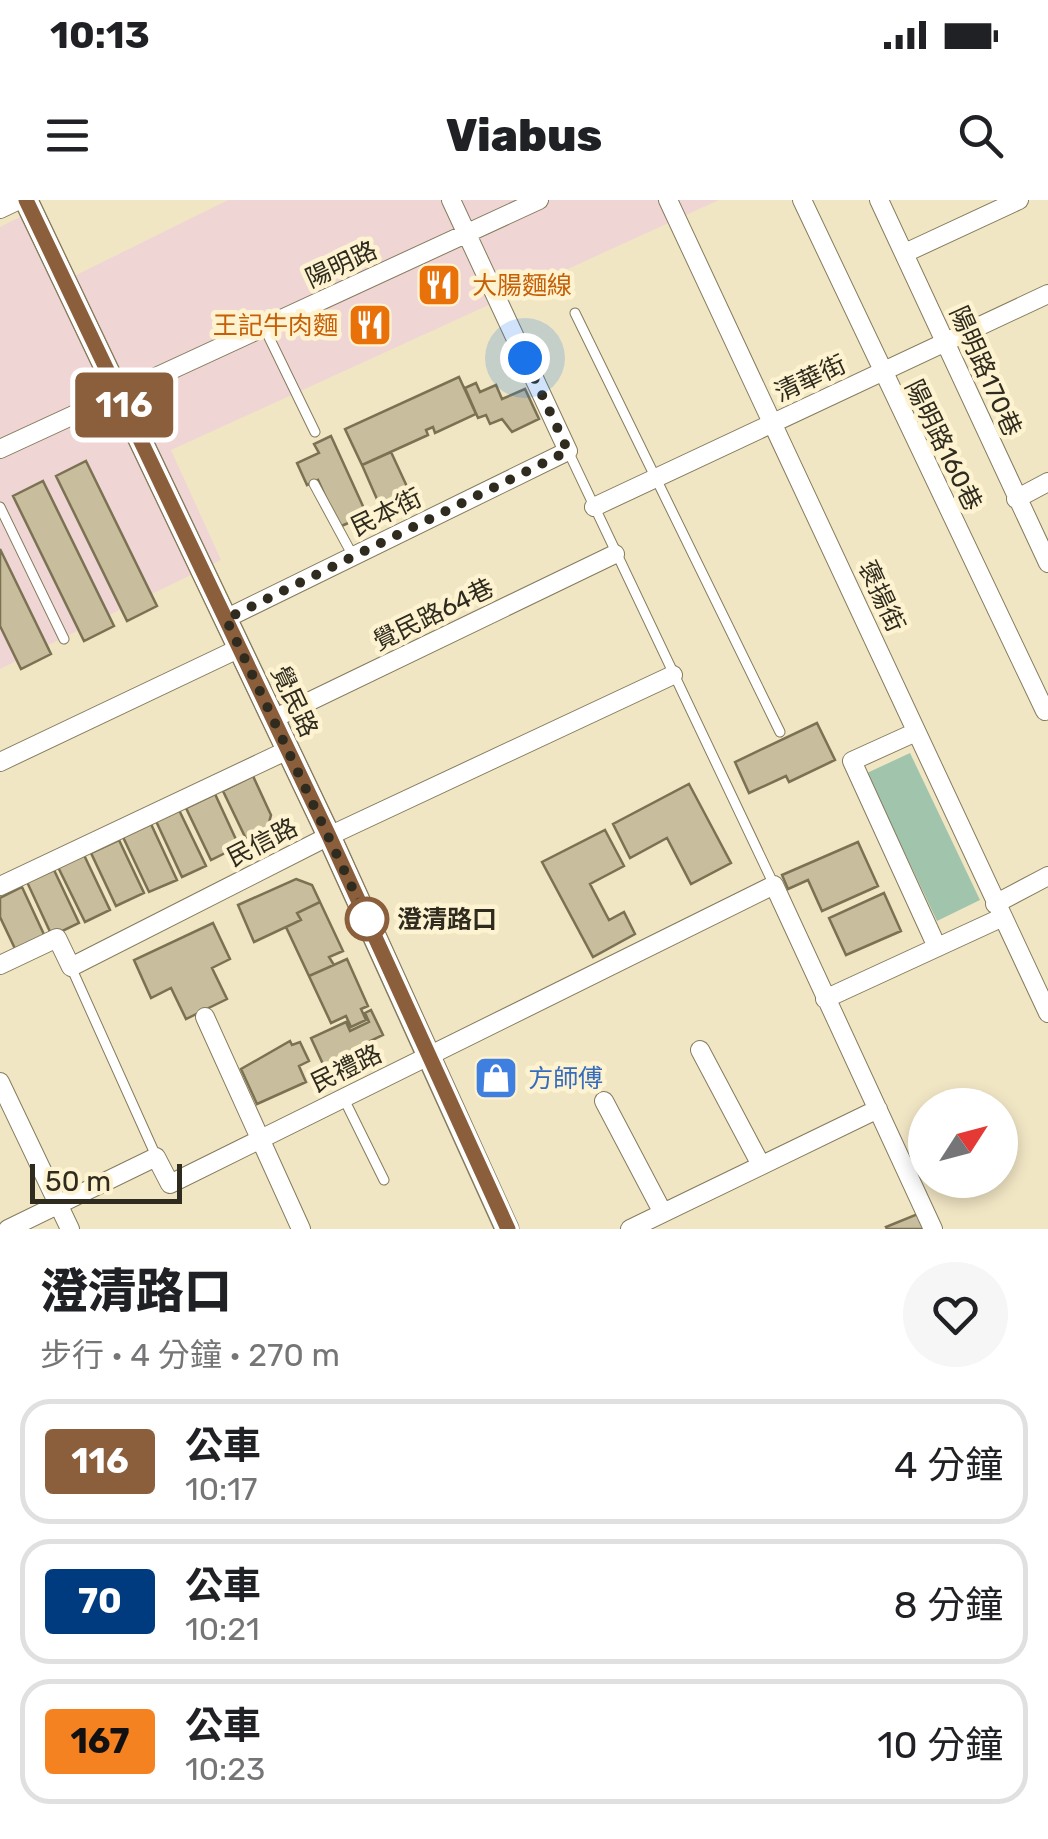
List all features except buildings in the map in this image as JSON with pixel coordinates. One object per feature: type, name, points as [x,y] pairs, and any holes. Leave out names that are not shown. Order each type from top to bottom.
[{"type":"street","points":[[0,209],[22,200]]},
{"type":"street","name":"覺民路","points":[[22,200],[329,836],[508,1229]]},
{"type":"street","points":[[450,200],[568,451]]},
{"type":"street","name":"陽明路","points":[[0,450],[540,200]]},
{"type":"street","name":"褒揚街","points":[[668,200],[1048,1013]]},
{"type":"street","name":"陽明路160巷","points":[[802,200],[1045,712]]},
{"type":"street","name":"陽明路170巷","points":[[879,200],[1048,563]]},
{"type":"street","points":[[905,253],[1008,202]]},
{"type":"street","name":"清華街","points":[[594,507],[1048,294]]},
{"type":"street","name":"民本街","points":[[226,619],[568,451]]},
{"type":"street","points":[[1016,499],[1048,482]]},
{"type":"street","name":"覺民路64巷","points":[[273,718],[615,554]]},
{"type":"street","points":[[0,762],[240,648]]},
{"type":"street","name":"民信路","points":[[72,967],[329,836],[673,675]]},
{"type":"street","points":[[916,732],[852,762],[937,948]]},
{"type":"street","points":[[0,886],[288,750]]},
{"type":"street","points":[[824,999],[937,948],[1048,876]]},
{"type":"street","points":[[774,885],[933,1229]]},
{"type":"street","name":"民禮路","points":[[156,1156],[170,1184],[774,885]]},
{"type":"street","points":[[0,965],[58,938],[72,967]]},
{"type":"street","points":[[205,1017],[301,1229]]},
{"type":"street","points":[[700,1050],[761,1165]]},
{"type":"street","points":[[0,1082],[70,1229]]},
{"type":"street","points":[[604,1101],[663,1213]]},
{"type":"street","points":[[630,1229],[878,1109]]},
{"type":"street","points":[[8,1229],[156,1156]]},
{"type":"lane","points":[[575,313],[780,732]]},
{"type":"lane","points":[[264,327],[315,432]]},
{"type":"lane","points":[[568,451],[774,885]]},
{"type":"lane","points":[[314,484],[354,556]]},
{"type":"lane","points":[[0,506],[64,640]]},
{"type":"lane","points":[[72,967],[156,1156]]},
{"type":"lane","points":[[343,1097],[384,1180]]},
{"type":"shaded area","points":[[228,200],[719,200],[171,450],[221,560],[0,669],[0,227],[37,208],[74,276]]},
{"type":"green space","points":[[910,753],[980,900],[937,921],[867,773]]},
{"type":"bus line","name":"116","points":[[26,200],[329,836],[508,1229]]},
{"type":"place","name":"大腸麵線","points":[[439,285]]},
{"type":"place","name":"王記牛肉麵","points":[[370,325]]},
{"type":"place","name":"澄清路口","points":[[367,919]]},
{"type":"place","name":"方師傅","points":[[496,1078]]},
{"type":"route","points":[[367,919],[226,619],[568,451],[525,358]]}]
